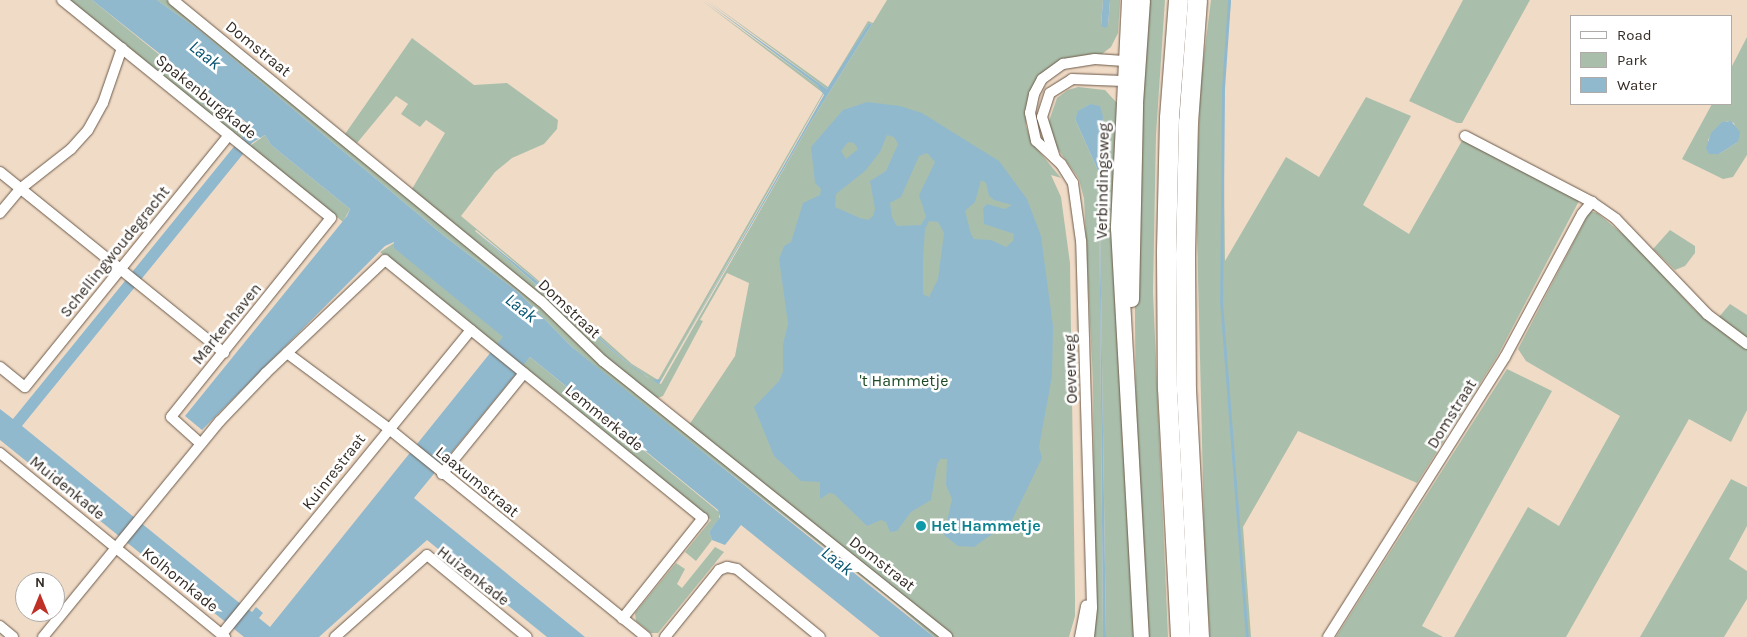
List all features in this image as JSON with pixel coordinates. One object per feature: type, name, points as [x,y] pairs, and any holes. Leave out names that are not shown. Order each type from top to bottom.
[{"type":"highway","points":[[1178,0],[1169,118],[1166,254],[1167,388],[1180,637]]},
{"type":"highway","points":[[1197,0],[1188,122],[1185,255],[1186,389],[1199,637]]},
{"type":"main road","name":"Verbindingsweg","points":[[1128,363],[1129,0]]},
{"type":"main road","name":"Verbindingsweg","points":[[1141,637],[1128,363],[1118,228],[1123,81],[1130,66],[1142,0]]},
{"type":"street","name":"Spakenburgkade","points":[[62,0],[332,218]]},
{"type":"street","name":"Domstraat","points":[[174,0],[541,301],[603,361],[947,637]]},
{"type":"street","points":[[0,213],[20,189],[65,154],[88,130],[103,103],[122,48]]},
{"type":"street","name":"Oeverweg","points":[[1089,637],[1092,608],[1089,586],[1081,241],[1073,184],[1054,158],[1036,141],[1030,122],[1031,104],[1042,79],[1055,68],[1076,60],[1130,66]]},
{"type":"street","name":"Oeverweg","points":[[1054,158],[1042,118],[1050,93],[1072,79],[1123,81]]},
{"type":"street","points":[[1465,136],[1592,202],[1616,219],[1707,314],[1747,344]]},
{"type":"street","name":"Schellingwoudegracht","points":[[0,367],[25,387],[124,272],[232,137]]},
{"type":"street","points":[[0,172],[224,353]]},
{"type":"street","name":"Domstraat","points":[[1328,637],[1503,360],[1592,202]]},
{"type":"street","name":"Markenhaven","points":[[201,444],[171,417],[332,218]]},
{"type":"street","name":"Lemmerkade","points":[[287,352],[385,260],[703,518],[622,619]]},
{"type":"street","name":"Kuinrestraat","points":[[225,633],[388,428],[471,330]]},
{"type":"street","points":[[43,637],[136,520],[201,444],[287,352]]},
{"type":"street","name":"Laaxumstraat","points":[[287,352],[388,428],[646,637]]},
{"type":"street","points":[[440,472],[524,373]]},
{"type":"street","name":"Muidenkade","points":[[0,453],[118,543]]},
{"type":"street","name":"Kolhornkade","points":[[118,543],[225,633]]},
{"type":"street","name":"Huizenkade","points":[[335,637],[427,555],[520,635]]},
{"type":"street","points":[[665,637],[719,570],[727,567],[736,569],[820,637]]},
{"type":"street","name":"Oeverweg","points":[[1080,637],[1089,586]]},
{"type":"street","points":[[0,626],[14,637]]},
{"type":"green space","points":[[69,0],[92,0],[241,121],[248,123],[245,133],[240,138]]},
{"type":"green space","points":[[157,0],[167,0],[538,304],[600,364],[941,637],[934,637],[895,603],[628,393],[572,347],[518,292],[443,235],[199,30]]},
{"type":"green space","name":"'t Hammetje","points":[[701,0],[817,85],[824,93],[662,379],[658,381],[654,380],[661,384],[809,125],[872,24],[869,23],[827,89],[707,0],[828,87],[868,21],[873,23],[887,0],[1103,0],[1101,25],[1108,26],[1110,0],[1120,0],[1118,33],[1111,47],[1102,54],[1075,57],[1057,63],[1026,108],[1026,126],[1032,143],[1061,178],[1051,175],[1061,197],[1070,263],[1075,616],[1069,637],[947,637],[689,425],[735,356],[749,283],[727,273],[700,320],[703,321],[663,396],[655,399],[412,189],[445,133],[426,120],[420,127],[401,114],[408,104],[396,96],[357,143],[345,134],[412,38],[474,85],[507,83],[558,120],[557,129],[544,144],[512,158],[495,172],[461,216],[531,274],[632,364],[658,380],[823,93]],"holes":[[[475,231],[543,286],[624,360],[650,378],[619,357]]]},
{"type":"green space","points":[[1145,0],[1165,0],[1156,135],[1153,292],[1168,637],[1147,637],[1136,425],[1134,216]]},
{"type":"green space","points":[[1211,0],[1231,0],[1223,93],[1225,261],[1286,157],[1319,177],[1366,97],[1411,116],[1363,205],[1409,234],[1463,139],[1579,201],[1498,355],[1417,483],[1298,431],[1243,527],[1251,637],[1210,637],[1205,567],[1196,191],[1201,80]]},
{"type":"green space","points":[[1463,0],[1530,0],[1462,123],[1457,123],[1409,101]]},
{"type":"green space","points":[[1747,37],[1747,155],[1733,177],[1723,179],[1682,159],[1711,105],[1732,105],[1732,66]],"holes":[[[1727,121],[1734,123],[1738,142],[1719,154],[1709,154],[1708,140],[1712,133]]]},
{"type":"green space","points":[[1078,87],[1105,90],[1117,103],[1135,637],[1106,637],[1100,224],[1103,116],[1090,104],[1079,111],[1075,119],[1099,173],[1103,637],[1092,637],[1095,613],[1093,382],[1084,199],[1079,179],[1055,145],[1049,121],[1057,98],[1068,90]]},
{"type":"green space","points":[[265,135],[271,145],[350,209],[343,222],[250,146]]},
{"type":"green space","points":[[1590,211],[1597,213],[1630,240],[1695,310],[1747,349],[1747,410],[1731,442],[1689,419],[1566,637],[1454,637],[1528,507],[1559,526],[1620,416],[1526,361],[1518,349]]},
{"type":"green space","points":[[1670,230],[1695,246],[1695,253],[1685,266],[1675,270],[1653,249]]},
{"type":"green space","points":[[394,243],[394,247],[504,337],[497,347],[380,252]]},
{"type":"green space","points":[[1730,304],[1747,315],[1747,338],[1718,318]]},
{"type":"green space","points":[[530,357],[719,512],[719,519],[709,532],[712,540],[696,561],[685,552],[711,520],[521,366]]},
{"type":"green space","points":[[1507,369],[1552,391],[1422,626],[1443,637],[1336,637]]},
{"type":"green space","points":[[1731,479],[1747,487],[1747,526],[1729,559],[1747,571],[1747,599],[1724,637],[1640,637]]},
{"type":"green space","points":[[715,547],[724,552],[658,633],[651,633],[636,621],[635,613],[676,563],[685,569],[677,584],[682,588]]},
{"type":"water","name":"Laak","points":[[92,0],[157,0],[199,30],[443,235],[518,292],[572,347],[934,637],[880,637],[741,525],[725,545],[712,540],[709,532],[720,517],[718,510],[530,357],[414,498],[585,637],[547,637],[427,540],[319,637],[244,637],[0,440],[0,409],[13,419],[245,133],[247,123]],"holes":[[[265,135],[271,145],[350,209],[347,216],[185,416],[202,430],[385,246],[394,242],[394,248],[503,337],[270,627],[259,618],[263,613],[256,607],[252,612],[237,601],[22,426],[252,143]]]},
{"type":"water","points":[[704,0],[827,89],[869,23],[872,24],[809,125],[669,367],[824,95],[817,85]]},
{"type":"water","points":[[1103,0],[1110,0],[1108,26],[1105,28],[1101,26]]},
{"type":"water","points":[[867,102],[900,106],[922,113],[999,161],[1027,199],[1041,236],[1053,326],[1052,376],[1039,447],[1042,458],[1012,520],[974,547],[958,546],[944,535],[952,499],[946,485],[947,459],[940,459],[937,465],[931,500],[911,512],[897,531],[890,532],[886,522],[881,520],[867,526],[834,494],[829,493],[820,499],[820,482],[801,481],[774,456],[754,407],[779,381],[783,372],[783,344],[788,324],[779,259],[784,246],[791,242],[803,203],[820,195],[821,189],[815,183],[811,147],[843,110]],"holes":[[[887,135],[894,137],[898,144],[886,171],[870,181],[875,209],[873,216],[868,220],[835,207],[836,194],[865,171],[880,152]],[[848,142],[854,143],[858,149],[846,159],[841,151]],[[927,153],[935,162],[919,195],[926,217],[921,225],[897,226],[892,217],[890,203],[901,197],[919,156]],[[981,180],[986,183],[989,196],[994,200],[1012,205],[1005,209],[987,204],[983,208],[984,224],[1014,234],[1013,241],[1006,247],[991,240],[974,239],[965,211],[975,202]],[[929,221],[938,222],[944,233],[938,279],[929,297],[923,294],[925,229]]]},
{"type":"water","points":[[1090,104],[1100,106],[1103,116],[1100,224],[1106,637],[1103,637],[1099,173],[1075,119],[1078,111]]},
{"type":"water","points":[[1731,121],[1740,132],[1738,142],[1719,154],[1709,154],[1706,148],[1711,133],[1722,122]]},
{"type":"water","points":[[474,230],[543,286],[624,360],[650,379],[619,357]]},
{"type":"water","points":[[662,379],[659,384],[652,380]]},
{"type":"waterway","points":[[1229,0],[1223,88],[1221,301],[1247,637]]},
{"type":"place","name":"Het Hammetje","points":[[921,526]]}]
